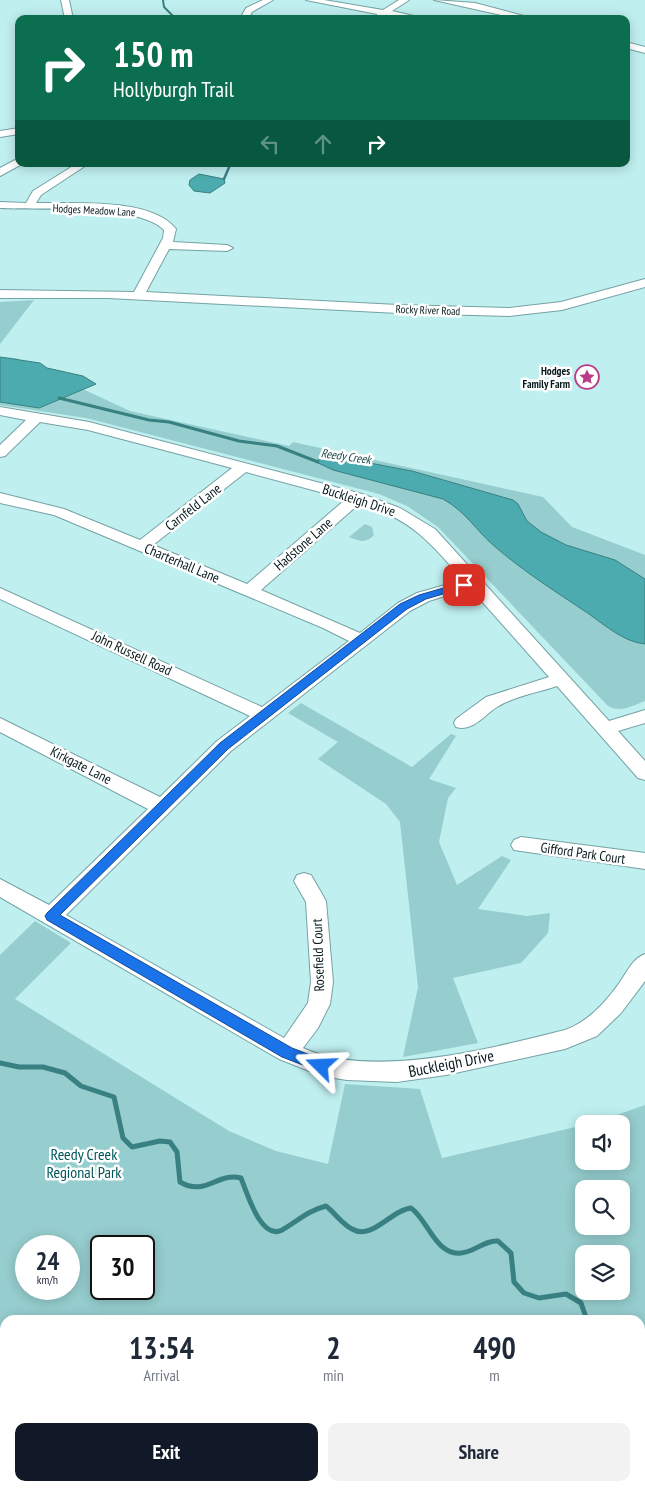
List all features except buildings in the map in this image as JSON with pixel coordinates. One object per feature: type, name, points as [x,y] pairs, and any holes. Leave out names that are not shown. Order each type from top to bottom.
[{"type":"street","points":[[65,0],[68,15]]},
{"type":"street","points":[[246,15],[249,10],[269,0]]},
{"type":"street","points":[[310,0],[397,15]]},
{"type":"street","points":[[381,15],[405,0]]},
{"type":"street","points":[[438,0],[515,15]]},
{"type":"street","points":[[490,9],[509,3]]},
{"type":"street","points":[[630,46],[645,50]]},
{"type":"street","points":[[0,134],[15,132]]},
{"type":"street","points":[[0,172],[15,163]]},
{"type":"street","points":[[29,206],[37,193],[78,167]]},
{"type":"street","name":"Hodges Meadow Lane","points":[[0,205],[140,212],[164,221],[170,229],[165,245],[138,295]]},
{"type":"street","points":[[165,245],[227,248]]},
{"type":"street","name":"Rocky River Road","points":[[0,294],[138,295],[509,312],[562,306],[645,283]]},
{"type":"street","name":"Rocky River Road","points":[[93,295],[196,301],[208,299]]},
{"type":"street","name":"Buckleigh Drive","points":[[0,411],[89,426],[388,506],[422,527],[474,582],[645,773]]},
{"type":"street","points":[[0,453],[38,416]]},
{"type":"street","name":"Carnfeld Lane","points":[[142,546],[244,467]]},
{"type":"street","name":"Hadstone Lane","points":[[248,590],[356,497]]},
{"type":"street","name":"Charterhall Lane","points":[[0,498],[59,512],[329,624],[360,640]]},
{"type":"street","points":[[51,916],[224,746],[404,607],[423,597],[474,582]]},
{"type":"street","name":"John Russell Road","points":[[0,593],[264,715]]},
{"type":"street","points":[[463,723],[492,702],[561,679]]},
{"type":"street","points":[[606,729],[645,716]]},
{"type":"street","name":"Kirkgate Lane","points":[[0,724],[162,807]]},
{"type":"street","name":"Gifford Park Court","points":[[521,845],[645,861]]},
{"type":"street","name":"Rosefield Court","points":[[287,1052],[310,1021],[319,1004],[322,982],[316,901],[304,881]]},
{"type":"street","name":"Buckleigh Drive","points":[[0,887],[287,1052],[321,1066],[362,1072],[399,1073],[435,1069],[553,1041],[588,1030],[623,999],[645,963]]},
{"type":"green space","points":[[34,300],[0,344],[0,302]]},
{"type":"green space","points":[[0,357],[16,358],[130,411],[289,446],[293,442],[543,497],[572,527],[645,555],[645,701],[622,709],[608,706],[438,527],[407,506],[379,494],[86,418],[0,405]]},
{"type":"green space","points":[[365,524],[372,527],[374,535],[371,538],[362,541],[349,537]]},
{"type":"green space","points":[[301,703],[412,767],[451,734],[456,736],[429,779],[456,788],[448,798],[439,842],[457,885],[502,856],[511,860],[478,909],[527,916],[550,913],[548,933],[521,963],[453,978],[478,1043],[403,1057],[418,987],[400,822],[386,804],[318,759],[338,742],[288,713]]},
{"type":"green space","name":"Reedy Creek Regional Park","points":[[35,921],[71,943],[15,999],[229,1131],[276,1151],[328,1164],[345,1084],[420,1089],[442,1158],[575,1127],[575,1170],[630,1170],[630,1115],[617,1115],[645,1105],[645,1315],[0,1315],[0,955]]},
{"type":"shaded area","points":[[199,174],[224,179],[225,183],[210,193],[194,191],[189,185],[190,180]]},
{"type":"shaded area","points":[[0,357],[40,363],[47,368],[83,376],[96,384],[39,408],[0,402]]},
{"type":"shaded area","points":[[326,458],[354,460],[412,471],[513,500],[518,504],[527,521],[541,532],[566,545],[615,560],[645,579],[645,644],[637,643],[616,633],[528,573],[493,545],[464,515],[443,499],[333,470],[314,461]]},
{"type":"waterway","points":[[163,0],[164,7],[172,15]]},
{"type":"waterway","points":[[224,179],[229,167]]},
{"type":"waterway","name":"Reedy Creek","points":[[59,398],[149,420],[169,422],[239,441],[277,446],[318,462]]},
{"type":"waterway","points":[[0,1063],[19,1067],[43,1067],[65,1073],[81,1086],[114,1097],[123,1138],[132,1147],[160,1141],[170,1142],[177,1152],[180,1182],[189,1186],[204,1186],[225,1178],[241,1178],[256,1214],[261,1222],[274,1232],[282,1230],[308,1213],[326,1206],[348,1227],[359,1232],[374,1228],[396,1214],[411,1208],[439,1243],[445,1249],[452,1252],[471,1251],[488,1242],[498,1241],[511,1253],[514,1282],[524,1293],[539,1298],[566,1294],[581,1303],[585,1315]]},
{"type":"place","name":"Hodges Family Farm","points":[[587,377]]},
{"type":"route","points":[[321,1066],[287,1052],[51,916],[224,746],[404,607],[423,597],[464,585]]}]
